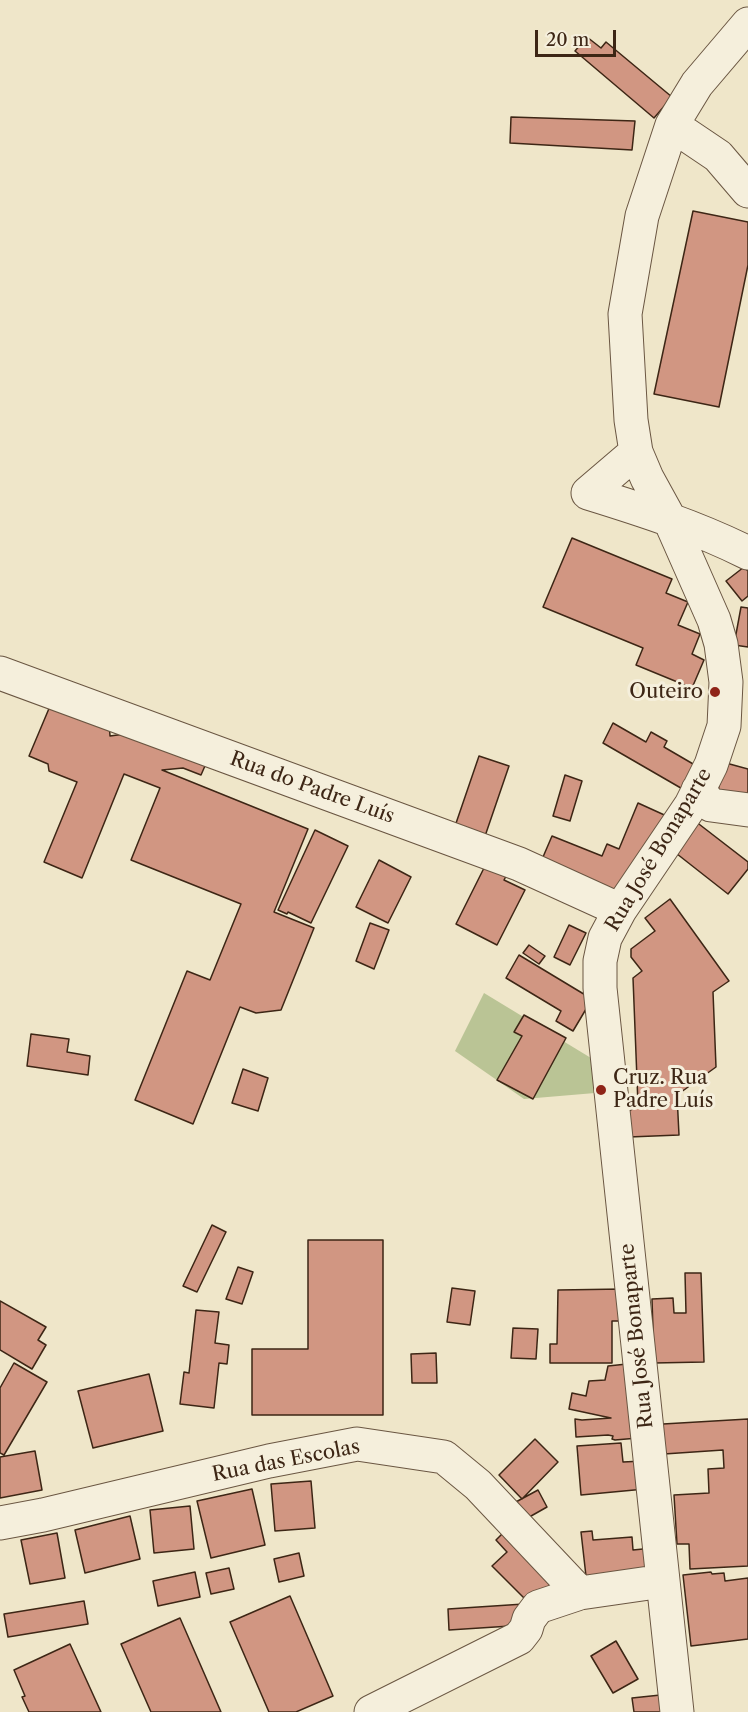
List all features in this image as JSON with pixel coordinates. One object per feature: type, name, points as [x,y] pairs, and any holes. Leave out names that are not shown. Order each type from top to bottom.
[{"type":"street","name":"Rua José Bonaparte","points":[[677,1712],[600,988],[600,961],[605,938],[620,910],[691,804],[711,765],[724,726],[726,682],[721,644],[714,620],[669,518],[636,452],[631,420],[625,314],[642,216],[672,125],[697,84],[748,24]]},
{"type":"street","points":[[672,125],[718,156],[748,191]]},
{"type":"street","points":[[636,452],[588,493],[669,518],[748,553]]},
{"type":"street","name":"Rua do Padre Luís","points":[[0,674],[509,860],[620,910]]},
{"type":"street","points":[[698,790],[711,805],[748,810]]},
{"type":"street","name":"Rua das Escolas","points":[[0,1523],[44,1515],[269,1461],[357,1444],[444,1457],[478,1485],[580,1593]]},
{"type":"street","points":[[371,1712],[519,1638],[538,1607],[580,1593],[663,1581]]},
{"type":"green space","points":[[484,993],[591,1058],[595,1093],[524,1099],[455,1051]]},
{"type":"building","points":[[587,37],[601,48],[606,42],[672,97],[654,118],[575,51]]},
{"type":"building","points":[[511,117],[635,121],[632,150],[510,143]]},
{"type":"building","points":[[693,211],[748,222],[748,265],[719,407],[654,394]]},
{"type":"building","points":[[572,538],[672,579],[666,593],[688,602],[678,625],[700,634],[692,654],[704,660],[692,688],[636,665],[643,648],[543,607]]},
{"type":"building","points":[[744,567],[748,571],[748,596],[742,601],[726,581]]},
{"type":"building","points":[[741,607],[748,608],[748,647],[734,645]]},
{"type":"building","points":[[53,699],[109,721],[110,736],[140,732],[208,759],[201,775],[183,768],[162,770],[308,829],[274,912],[314,928],[281,1010],[256,1013],[240,1007],[193,1124],[135,1100],[187,971],[210,980],[241,904],[131,860],[160,788],[124,774],[82,878],[44,862],[77,782],[49,771],[48,764],[29,756]]},
{"type":"building","points":[[613,723],[646,742],[651,732],[667,741],[664,747],[700,768],[686,791],[603,743]]},
{"type":"building","points":[[479,756],[509,766],[483,842],[453,832]]},
{"type":"building","points":[[726,763],[748,769],[748,805],[716,796]]},
{"type":"building","points":[[565,775],[582,781],[570,821],[553,816]]},
{"type":"building","points":[[638,803],[671,818],[624,897],[540,864],[552,836],[602,856],[607,844],[619,849]]},
{"type":"building","points":[[695,821],[748,862],[748,869],[728,894],[672,850]]},
{"type":"building","points":[[315,830],[348,846],[311,923],[288,912],[287,914],[278,910]]},
{"type":"building","points":[[491,854],[512,865],[504,880],[525,890],[497,945],[456,924]]},
{"type":"building","points":[[379,860],[411,877],[388,923],[356,907]]},
{"type":"building","points":[[670,899],[729,981],[713,992],[716,1067],[677,1095],[679,1135],[629,1137],[628,1112],[638,1105],[633,978],[642,971],[631,957],[631,949],[655,931],[645,918]]},
{"type":"building","points":[[370,923],[389,930],[374,969],[356,961]]},
{"type":"building","points":[[569,925],[586,933],[570,965],[554,957]]},
{"type":"building","points":[[529,945],[545,956],[539,964],[523,953]]},
{"type":"building","points":[[519,955],[592,999],[573,1031],[556,1021],[561,1011],[506,978]]},
{"type":"building","points":[[524,1015],[566,1038],[533,1099],[497,1080],[522,1036],[514,1032]]},
{"type":"building","points":[[31,1034],[69,1039],[67,1052],[90,1056],[88,1075],[27,1066]]},
{"type":"building","points":[[243,1069],[268,1078],[258,1111],[232,1103]]},
{"type":"building","points":[[212,1225],[226,1232],[197,1292],[183,1286]]},
{"type":"building","points":[[308,1240],[383,1240],[383,1415],[252,1415],[252,1349],[308,1349]]},
{"type":"building","points":[[238,1267],[253,1272],[242,1304],[226,1299]]},
{"type":"building","points":[[685,1273],[701,1273],[704,1362],[654,1363],[652,1299],[673,1298],[674,1313],[686,1313]]},
{"type":"building","points":[[452,1288],[475,1291],[470,1325],[447,1322]]},
{"type":"building","points":[[623,1289],[623,1321],[612,1321],[612,1363],[550,1363],[550,1344],[557,1344],[558,1290]]},
{"type":"building","points":[[0,1301],[46,1327],[38,1340],[46,1345],[32,1369],[0,1350]]},
{"type":"building","points":[[196,1310],[219,1312],[215,1343],[229,1345],[227,1364],[219,1363],[214,1408],[180,1404],[184,1372],[189,1373]]},
{"type":"building","points":[[513,1328],[538,1329],[536,1359],[511,1358]]},
{"type":"building","points":[[436,1353],[437,1383],[412,1383],[411,1354]]},
{"type":"building","points":[[14,1363],[47,1382],[4,1455],[0,1453],[0,1388]]},
{"type":"building","points":[[627,1364],[638,1438],[615,1440],[612,1439],[613,1436],[608,1435],[576,1437],[575,1419],[611,1418],[569,1409],[572,1393],[586,1396],[589,1381],[605,1380],[608,1366]]},
{"type":"building","points":[[149,1374],[163,1431],[93,1448],[78,1391]]},
{"type":"building","points":[[748,1419],[748,1566],[690,1569],[689,1544],[677,1544],[674,1495],[709,1493],[708,1469],[724,1468],[723,1450],[664,1454],[663,1424]]},
{"type":"building","points":[[535,1439],[558,1462],[522,1499],[499,1475]]},
{"type":"building","points":[[621,1443],[623,1462],[643,1461],[645,1489],[581,1495],[577,1446]]},
{"type":"building","points":[[35,1451],[42,1490],[0,1498],[0,1457]]},
{"type":"building","points":[[311,1481],[315,1528],[275,1531],[271,1484]]},
{"type":"building","points":[[252,1489],[265,1545],[211,1558],[197,1501]]},
{"type":"building","points":[[538,1490],[547,1507],[524,1520],[514,1503]]},
{"type":"building","points":[[190,1506],[194,1549],[154,1553],[150,1510]]},
{"type":"building","points":[[130,1516],[140,1559],[85,1573],[75,1530]]},
{"type":"building","points":[[511,1525],[562,1576],[532,1606],[492,1566],[507,1552],[496,1540]]},
{"type":"building","points":[[592,1531],[593,1540],[632,1537],[633,1550],[653,1548],[656,1578],[587,1585],[581,1532]]},
{"type":"building","points":[[57,1533],[65,1578],[30,1584],[21,1540]]},
{"type":"building","points":[[299,1553],[304,1576],[279,1582],[274,1559]]},
{"type":"building","points":[[229,1568],[234,1589],[211,1594],[206,1573]]},
{"type":"building","points":[[195,1572],[200,1597],[158,1606],[153,1581]]},
{"type":"building","points":[[711,1572],[712,1574],[724,1573],[725,1581],[748,1578],[748,1639],[691,1646],[683,1575]]},
{"type":"building","points":[[290,1596],[333,1696],[296,1712],[269,1712],[230,1622]]},
{"type":"building","points":[[84,1601],[88,1624],[8,1637],[4,1614]]},
{"type":"building","points":[[524,1604],[526,1625],[449,1630],[448,1609]]},
{"type":"building","points":[[180,1618],[221,1712],[151,1712],[121,1644]]},
{"type":"building","points":[[616,1641],[638,1679],[613,1693],[591,1656]]},
{"type":"building","points":[[70,1644],[101,1712],[29,1712],[14,1670]]},
{"type":"building","points":[[670,1694],[671,1712],[634,1712],[632,1698]]},
{"type":"place","name":"Outeiro","points":[[715,692]]},
{"type":"place","name":"Cruz. Rua Padre Luís","points":[[601,1090]]}]
